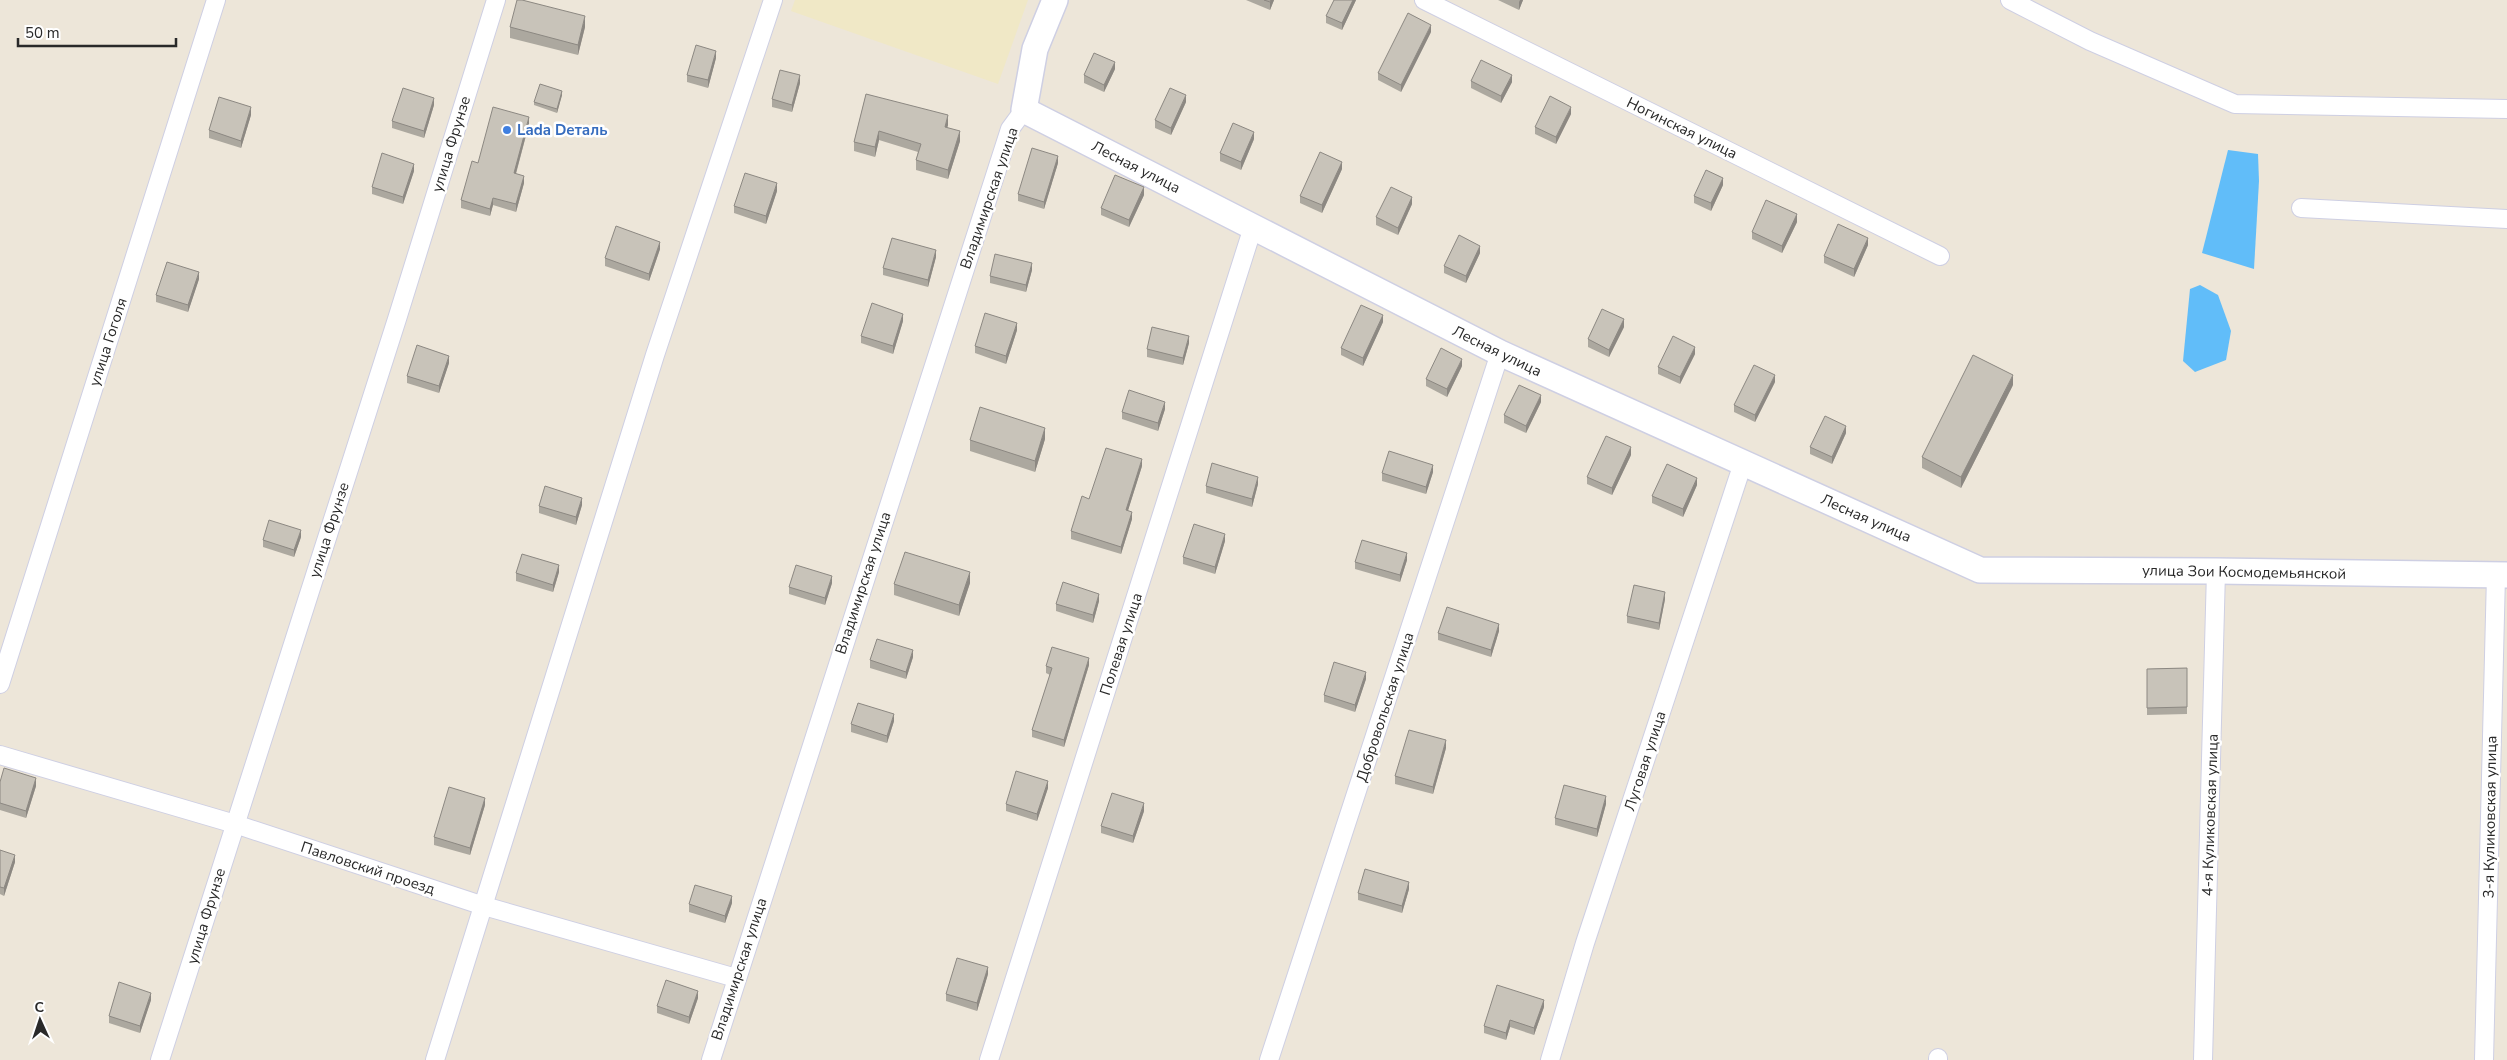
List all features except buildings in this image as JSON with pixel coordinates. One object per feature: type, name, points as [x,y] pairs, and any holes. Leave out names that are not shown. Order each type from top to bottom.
[{"type":"street","name":"улица Гоголя","points":[[0,684],[216,0]]},
{"type":"street","name":"улица Фрунзе","points":[[160,1060],[400,310],[496,0]]},
{"type":"street","points":[[435,1060],[655,355],[773,0]]},
{"type":"street","points":[[1024,110],[1035,49],[1054,0]]},
{"type":"street","name":"Ногинская улица","points":[[1424,0],[1940,256]]},
{"type":"street","points":[[2010,0],[2090,41],[2235,104],[2507,109]]},
{"type":"street","name":"Лесная улица","points":[[1024,110],[1500,354],[1980,570]]},
{"type":"street","name":"Владимирская улица","points":[[711,1060],[1010,129],[1024,110]]},
{"type":"street","points":[[2301,208],[2507,219]]},
{"type":"street","name":"Полевая улица","points":[[988,1060],[1253,227]]},
{"type":"street","name":"Добровольская улица","points":[[1269,1060],[1500,354]]},
{"type":"street","name":"Луговая улица","points":[[1550,1060],[1585,943],[1743,463]]},
{"type":"street","name":"улица Зои Космодемьянской","points":[[1980,570],[2502,575]]},
{"type":"street","name":"4-я Куликовская улица","points":[[2203,1060],[2216,571]]},
{"type":"street","name":"3-я Куликовская улица","points":[[2484,1060],[2502,575]]},
{"type":"street","name":"Павловский проезд","points":[[0,755],[235,824],[484,906],[736,978]]},
{"type":"shaded area","points":[[795,0],[1028,0],[998,84],[791,11]]},
{"type":"water","points":[[2228,150],[2258,154],[2259,181],[2254,269],[2202,253]]},
{"type":"water","points":[[2200,285],[2218,295],[2231,331],[2226,360],[2195,372],[2183,361],[2190,289]]},
{"type":"place","name":"Lada Dеталь","points":[[507,130]]}]
